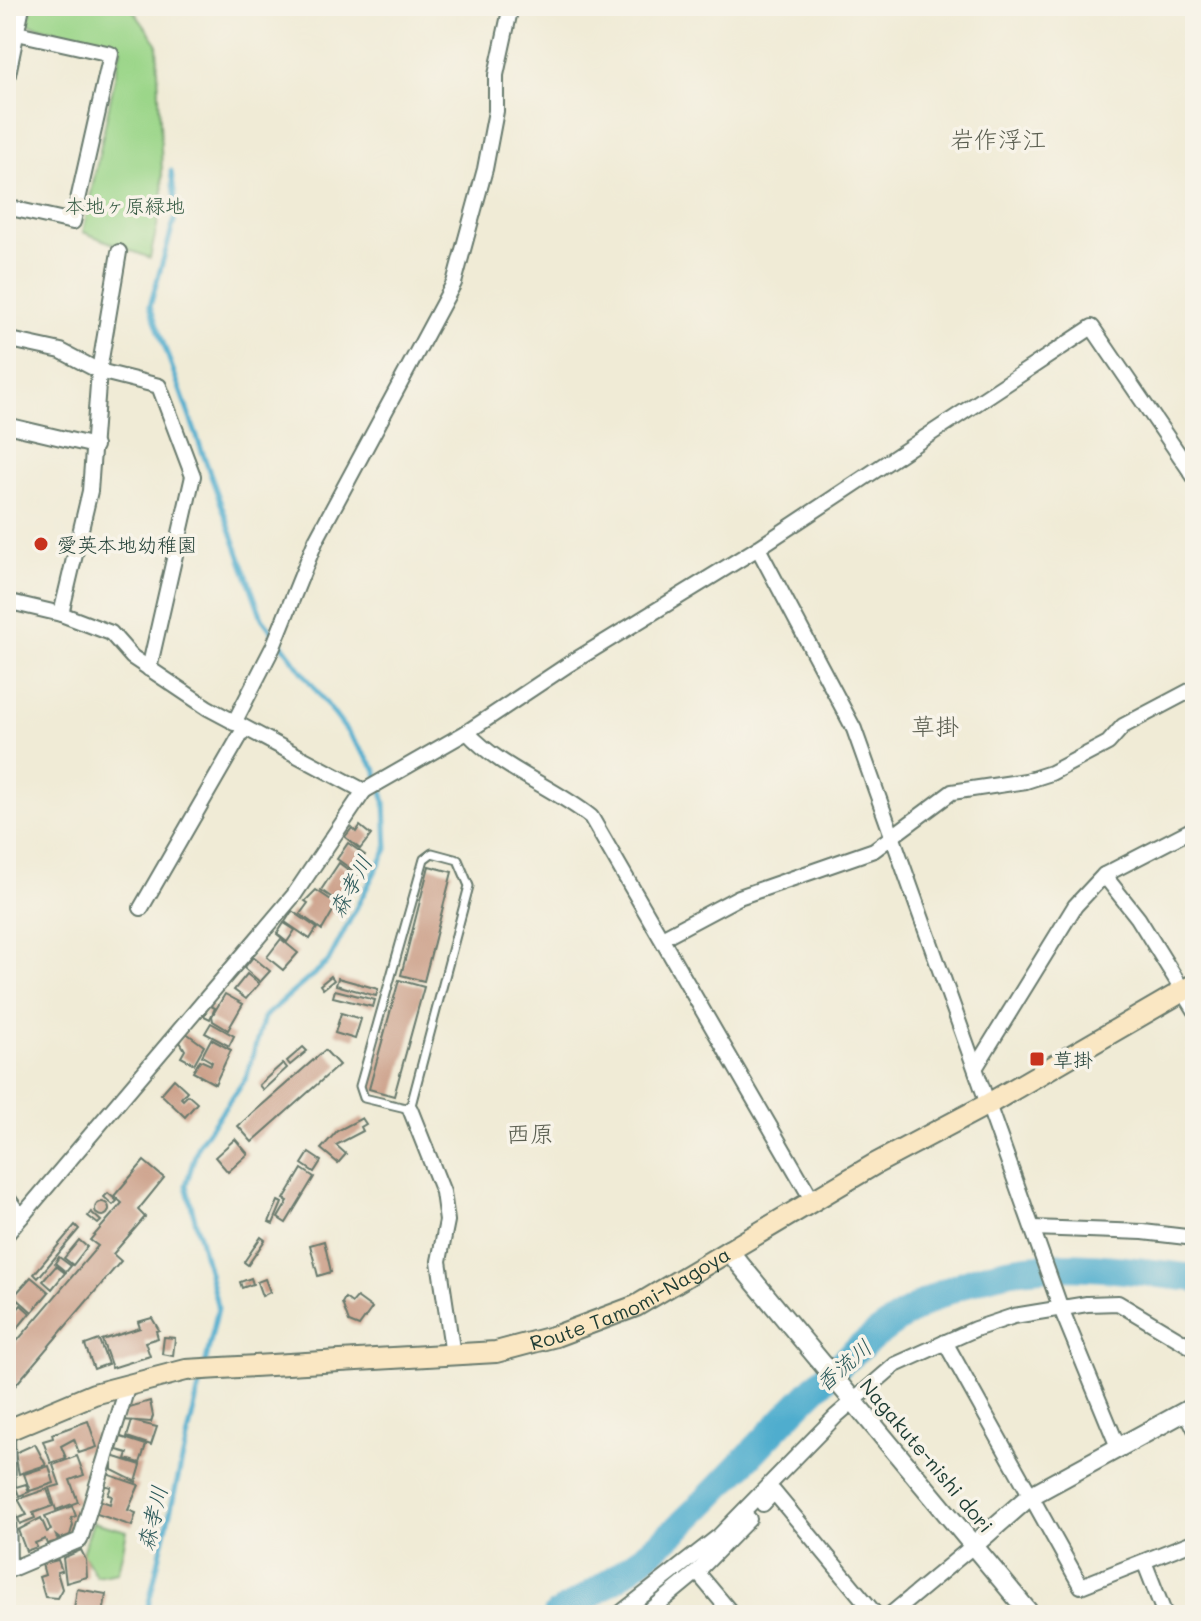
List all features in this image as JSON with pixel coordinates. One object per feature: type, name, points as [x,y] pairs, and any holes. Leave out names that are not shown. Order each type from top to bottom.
[{"type":"main road","name":"Route Tamomi-Nagoya","points":[[7,1430],[94,1394],[186,1370],[496,1352],[556,1336],[636,1306],[875,1164],[990,1103],[1188,988]]},
{"type":"street","points":[[6,84],[22,6]]},
{"type":"street","points":[[141,908],[239,726],[316,540],[454,283],[485,169],[496,111],[496,75],[511,6]]},
{"type":"street","points":[[6,207],[73,222],[111,54],[17,33]]},
{"type":"street","points":[[61,614],[90,491],[99,371],[119,252]]},
{"type":"street","points":[[6,1235],[294,895],[367,789],[467,732],[569,664],[758,548],[1092,327],[1195,478]]},
{"type":"street","points":[[6,339],[61,351],[99,371],[159,386],[193,476],[149,669]]},
{"type":"street","points":[[6,425],[95,446]]},
{"type":"street","points":[[758,548],[854,729],[1060,1303],[1118,1447]]},
{"type":"street","points":[[6,601],[61,614],[111,633],[132,657],[239,726],[367,789]]},
{"type":"street","points":[[662,938],[739,897],[874,850],[952,792],[1026,781],[1051,773],[1108,743],[1123,726],[1195,688]]},
{"type":"street","points":[[467,732],[492,755],[565,796],[591,817],[814,1203]]},
{"type":"street","points":[[977,1065],[1059,929],[1104,875],[1195,828]]},
{"type":"street","points":[[1104,875],[1188,988],[1195,1010]]},
{"type":"street","points":[[410,1109],[443,1192],[447,1221],[439,1261],[453,1355]]},
{"type":"street","points":[[6,1196],[21,1217]]},
{"type":"street","points":[[1034,1231],[1143,1232],[1195,1238]]},
{"type":"street","name":"Nagakute-nishi dori","points":[[728,1250],[1031,1615]]},
{"type":"street","points":[[618,1615],[719,1536],[851,1397],[895,1365],[1014,1316],[1060,1303],[1118,1303],[1195,1349]]},
{"type":"street","points":[[945,1342],[1081,1586],[1145,1564],[1195,1541]]},
{"type":"street","points":[[7,1430],[9,1570],[80,1540],[128,1385]]},
{"type":"street","points":[[890,1615],[1030,1496],[1190,1409],[1195,1429]]},
{"type":"street","points":[[645,1615],[697,1572],[774,1492],[876,1615]]},
{"type":"street","points":[[1145,1564],[1165,1615]]},
{"type":"street","points":[[697,1572],[733,1615]]},
{"type":"lane","points":[[432,853],[458,860],[469,886],[410,1109],[364,1098],[360,1086],[424,859],[432,853]]},
{"type":"green space","name":"本地ヶ原緑地","points":[[32,6],[130,6],[157,43],[163,200],[150,258],[83,232],[121,48],[28,24]]},
{"type":"green space","points":[[93,1522],[127,1531],[118,1572],[96,1576],[82,1553]]},
{"type":"building","points":[[360,826],[371,835],[360,849],[345,837],[352,828],[356,832]]},
{"type":"building","points":[[348,843],[365,855],[354,871],[337,859]]},
{"type":"building","points":[[339,863],[358,877],[341,904],[321,890]]},
{"type":"building","points":[[429,866],[452,872],[424,981],[401,975]]},
{"type":"building","points":[[316,890],[337,904],[322,930],[300,914],[308,903],[305,901]]},
{"type":"building","points":[[292,911],[317,928],[310,939],[285,922]]},
{"type":"building","points":[[284,923],[295,930],[287,942],[277,934]]},
{"type":"building","points":[[281,939],[298,953],[283,970],[267,957]]},
{"type":"building","points":[[253,957],[270,971],[260,982],[244,968]]},
{"type":"building","points":[[247,974],[259,984],[246,999],[234,990]]},
{"type":"building","points":[[331,976],[334,980],[323,989],[320,985]]},
{"type":"building","points":[[338,978],[378,989],[376,996],[336,985]]},
{"type":"building","points":[[399,980],[424,987],[394,1096],[369,1089]]},
{"type":"building","points":[[335,990],[375,1000],[373,1007],[333,997]]},
{"type":"building","points":[[225,994],[243,1004],[228,1030],[213,1021],[212,1016]]},
{"type":"building","points":[[209,1005],[215,1008],[210,1019],[204,1016]]},
{"type":"building","points":[[341,1013],[361,1019],[355,1039],[335,1033]]},
{"type":"building","points":[[211,1023],[234,1036],[229,1046],[205,1033]]},
{"type":"building","points":[[185,1032],[204,1046],[194,1064],[181,1057],[185,1050],[180,1042]]},
{"type":"building","points":[[211,1039],[231,1050],[215,1084],[193,1072],[200,1060],[211,1065],[212,1062],[202,1056]]},
{"type":"building","points":[[303,1047],[307,1051],[290,1065],[287,1061]]},
{"type":"building","points":[[325,1050],[339,1065],[252,1142],[238,1126]]},
{"type":"building","points":[[283,1063],[287,1068],[263,1090],[259,1085]]},
{"type":"building","points":[[174,1079],[187,1091],[181,1098],[183,1100],[188,1095],[197,1103],[185,1117],[161,1094]]},
{"type":"building","points":[[362,1118],[366,1124],[361,1127],[363,1131],[336,1145],[346,1154],[338,1163],[321,1149],[337,1131]]},
{"type":"building","points":[[235,1139],[248,1154],[228,1172],[215,1157]]},
{"type":"building","points":[[309,1153],[321,1161],[314,1172],[302,1164]]},
{"type":"building","points":[[144,1161],[164,1178],[138,1210],[145,1217],[113,1254],[121,1261],[14,1387],[6,1380],[6,1354],[98,1246],[90,1240],[122,1203],[114,1196]]},
{"type":"building","points":[[302,1169],[314,1177],[286,1223],[278,1218],[288,1201],[284,1199]]},
{"type":"building","points":[[108,1193],[117,1201],[113,1205],[104,1197]]},
{"type":"building","points":[[278,1201],[282,1203],[273,1224],[269,1222]]},
{"type":"building","points":[[102,1202],[109,1209],[102,1216],[95,1209]]},
{"type":"building","points":[[91,1212],[101,1221],[98,1224],[88,1216]]},
{"type":"building","points":[[75,1225],[79,1229],[38,1278],[34,1274]]},
{"type":"building","points":[[261,1237],[265,1240],[248,1265],[244,1262]]},
{"type":"building","points":[[79,1240],[87,1247],[73,1265],[64,1258]]},
{"type":"building","points":[[324,1241],[331,1272],[318,1276],[310,1245]]},
{"type":"building","points":[[59,1257],[71,1266],[66,1272],[55,1263]]},
{"type":"building","points":[[56,1266],[65,1273],[52,1289],[43,1281]]},
{"type":"building","points":[[31,1277],[49,1292],[32,1312],[14,1296]]},
{"type":"building","points":[[251,1278],[253,1284],[242,1288],[240,1282]]},
{"type":"building","points":[[265,1279],[270,1292],[262,1296],[257,1282]]},
{"type":"building","points":[[357,1297],[372,1308],[359,1326],[349,1322],[342,1303],[345,1298],[352,1303]]},
{"type":"building","points":[[13,1299],[18,1302],[6,1316],[6,1307]]},
{"type":"building","points":[[21,1305],[30,1313],[12,1335],[6,1331],[6,1322]]},
{"type":"building","points":[[152,1318],[159,1330],[156,1331],[158,1338],[145,1342],[150,1356],[112,1368],[102,1340],[140,1328],[138,1322]]},
{"type":"building","points":[[164,1337],[175,1338],[173,1356],[162,1354]]},
{"type":"building","points":[[99,1340],[108,1364],[94,1369],[85,1345]]},
{"type":"building","points":[[150,1401],[151,1422],[122,1420],[126,1408]]},
{"type":"building","points":[[88,1421],[97,1447],[79,1453],[74,1439],[61,1446],[66,1458],[51,1463],[43,1441],[53,1438],[52,1434]]},
{"type":"building","points":[[132,1421],[157,1427],[151,1445],[127,1437]]},
{"type":"building","points":[[121,1437],[146,1445],[140,1463],[126,1459],[128,1453],[117,1450]]},
{"type":"building","points":[[35,1444],[46,1465],[19,1474],[15,1453]]},
{"type":"building","points":[[77,1456],[84,1475],[70,1480],[78,1502],[56,1510],[49,1488],[60,1485],[53,1465]]},
{"type":"building","points":[[112,1456],[141,1465],[136,1482],[112,1470]]},
{"type":"building","points":[[49,1466],[54,1483],[30,1491],[24,1474]]},
{"type":"building","points":[[107,1474],[139,1485],[128,1510],[136,1513],[132,1526],[94,1513],[99,1500],[110,1504],[112,1496],[108,1495],[111,1487],[103,1485]]},
{"type":"building","points":[[26,1484],[29,1492],[19,1496],[16,1487]]},
{"type":"building","points":[[47,1489],[53,1506],[33,1513],[35,1518],[20,1524],[18,1518],[27,1515],[18,1499]]},
{"type":"building","points":[[72,1506],[76,1516],[71,1518],[73,1525],[70,1535],[60,1539],[56,1536],[58,1541],[47,1544],[45,1539],[35,1543],[37,1547],[26,1551],[18,1530],[41,1518],[47,1532],[51,1530],[45,1516]]},
{"type":"building","points":[[81,1550],[86,1560],[87,1577],[66,1583],[63,1558]]},
{"type":"building","points":[[58,1560],[62,1571],[57,1572],[62,1589],[57,1598],[45,1597],[39,1577],[45,1575],[42,1564]]},
{"type":"building","points":[[77,1589],[106,1594],[103,1615],[81,1615],[82,1610],[74,1609]]},
{"type":"waterway","name":"森孝川","points":[[171,171],[177,211],[150,306],[262,618],[274,634]]},
{"type":"waterway","name":"森孝川","points":[[205,1365],[218,1308],[186,1185],[198,1145],[246,1078],[264,1017],[328,962],[387,849],[385,802],[376,770],[280,642]]},
{"type":"waterway","name":"香流川","points":[[557,1615],[605,1585],[666,1538],[819,1384],[895,1321],[937,1296],[983,1277],[1035,1267],[1089,1267],[1195,1278]]},
{"type":"waterway","name":"森孝川","points":[[146,1615],[202,1375]]},
{"type":"place","name":"愛英本地幼稚園","points":[[41,544]]},
{"type":"place","name":"草掛","points":[[1037,1059]]},
{"type":"district","name":"岩作浮江","points":[[998,138]]},
{"type":"district","name":"草掛","points":[[935,725]]},
{"type":"district","name":"西原","points":[[530,1132]]}]
